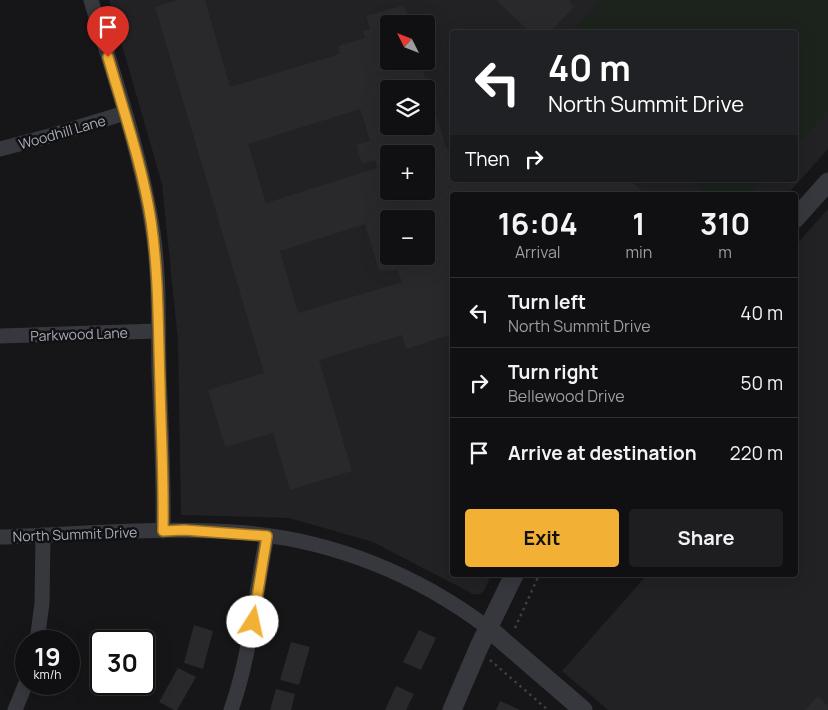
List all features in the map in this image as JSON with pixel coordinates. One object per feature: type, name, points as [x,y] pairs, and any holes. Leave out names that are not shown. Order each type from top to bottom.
[{"type":"street","points":[[91,0],[125,113],[144,185],[151,221],[156,262],[164,496],[163,531]]},
{"type":"street","name":"Woodhill Lane","points":[[0,149],[125,113]]},
{"type":"street","points":[[798,216],[828,182]]},
{"type":"street","name":"Parkwood Lane","points":[[0,336],[158,331]]},
{"type":"street","name":"North Summit Drive","points":[[0,537],[184,530],[267,536],[328,548],[395,572],[432,591],[488,628]]},
{"type":"street","points":[[38,630],[42,604],[43,536]]},
{"type":"street","points":[[231,710],[238,690],[250,638],[267,536]]},
{"type":"street","points":[[452,710],[513,577]]},
{"type":"street","points":[[488,628],[583,710]]},
{"type":"street","points":[[15,710],[21,695]]},
{"type":"path","points":[[514,630],[538,577]]},
{"type":"path","points":[[489,659],[548,710]]},
{"type":"shaded area","points":[[109,0],[828,0],[828,149],[790,192],[450,192],[450,577],[490,577],[484,591],[480,594],[473,594],[373,542],[289,518],[181,515],[178,341],[162,184]]},
{"type":"shaded area","points":[[601,0],[828,0],[828,111],[798,143],[798,30],[573,30]]},
{"type":"shaded area","points":[[693,182],[761,182],[751,192],[704,192]]},
{"type":"shaded area","points":[[828,209],[828,710],[608,710],[562,671],[645,577],[798,577],[798,243]]},
{"type":"building","points":[[178,0],[205,0],[230,87],[340,54],[338,46],[365,38],[362,31],[370,29],[366,16],[404,5],[407,15],[380,15],[380,70],[423,70],[426,80],[380,80],[380,135],[435,135],[435,110],[447,150],[450,148],[450,182],[632,182],[643,192],[450,192],[450,335],[406,349],[402,335],[319,360],[352,471],[290,490],[273,433],[225,447],[208,390],[264,373],[155,7]],"holes":[[[360,109],[370,141],[356,145],[362,164],[375,160],[377,168],[266,203],[248,144]],[[365,224],[379,271],[397,270],[402,282],[298,313],[280,251]]]},
{"type":"building","points":[[496,0],[571,0],[569,2],[574,7],[552,30],[528,30]]},
{"type":"building","points":[[194,625],[213,631],[203,669],[184,663]]},
{"type":"building","points":[[419,630],[436,638],[421,670],[403,662]]},
{"type":"building","points":[[291,642],[310,647],[299,685],[280,680]]},
{"type":"building","points":[[178,668],[196,677],[177,710],[174,710],[159,702]]},
{"type":"building","points":[[396,686],[414,694],[406,710],[385,710]]},
{"type":"building","points":[[276,689],[295,694],[291,710],[270,710]]},
{"type":"building","points":[[818,696],[828,706],[828,710],[805,710]]},
{"type":"building","points":[[500,701],[520,710],[496,710]]},
{"type":"route","points":[[108,57],[144,185],[156,262],[160,423],[164,496],[163,531],[184,530],[267,536],[253,622]]}]
